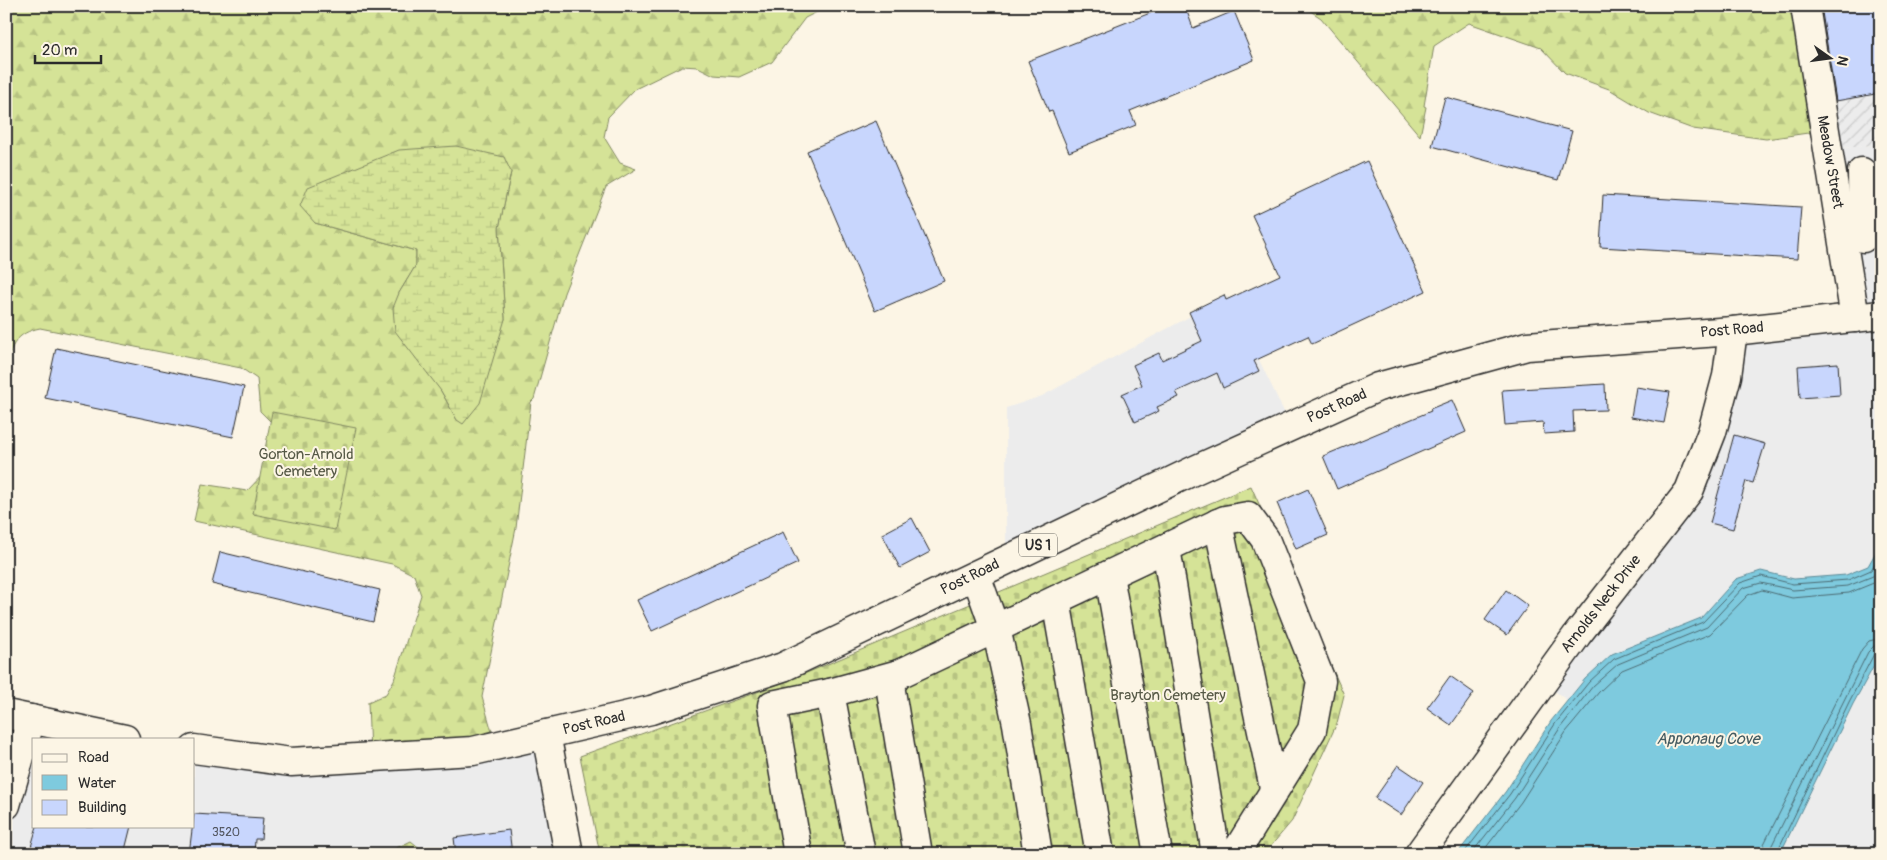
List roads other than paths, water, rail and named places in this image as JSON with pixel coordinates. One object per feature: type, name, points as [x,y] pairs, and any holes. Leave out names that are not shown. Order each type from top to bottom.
[{"type":"main road","name":"Meadow Street","points":[[1805,6],[1862,238],[1868,316]]},
{"type":"main road","points":[[1862,172],[1862,238]]},
{"type":"main road","name":"Post Road","points":[[195,749],[291,762],[473,751],[651,710],[783,667],[1195,470],[1378,387],[1527,346],[1733,331],[1868,316]]},
{"type":"main road","name":"Arnolds Neck Drive","points":[[1419,854],[1576,635],[1689,491],[1712,432],[1727,376],[1733,331]]},
{"type":"main road","points":[[798,854],[772,705],[830,693],[899,674],[1218,523],[1248,516],[1265,539],[1321,682],[1312,730],[1274,788],[1235,854]]},
{"type":"main road","points":[[1218,523],[1274,788]]},
{"type":"main road","points":[[1166,548],[1216,854]]},
{"type":"main road","points":[[976,575],[995,629],[1017,724],[1038,854]]},
{"type":"main road","points":[[1109,575],[1158,854]]},
{"type":"main road","points":[[1056,600],[1100,854]]},
{"type":"main road","points":[[899,674],[890,685],[918,854]]},
{"type":"main road","points":[[830,693],[861,854]]},
{"type":"main road","points":[[6,805],[19,717],[120,738]]},
{"type":"main road","points":[[546,734],[569,854]]},
{"type":"water","name":"Apponaug Cove","points":[[1881,543],[1881,653],[1853,704],[1780,854],[1457,854],[1506,791],[1551,721],[1585,679],[1612,654],[1701,618],[1736,579],[1761,571],[1794,579],[1846,575],[1868,566]]},
{"type":"park label","name":"Gorton-Arnold Cemetery","points":[[306,462]]},
{"type":"park label","name":"Brayton Cemetery","points":[[1168,695]]}]
